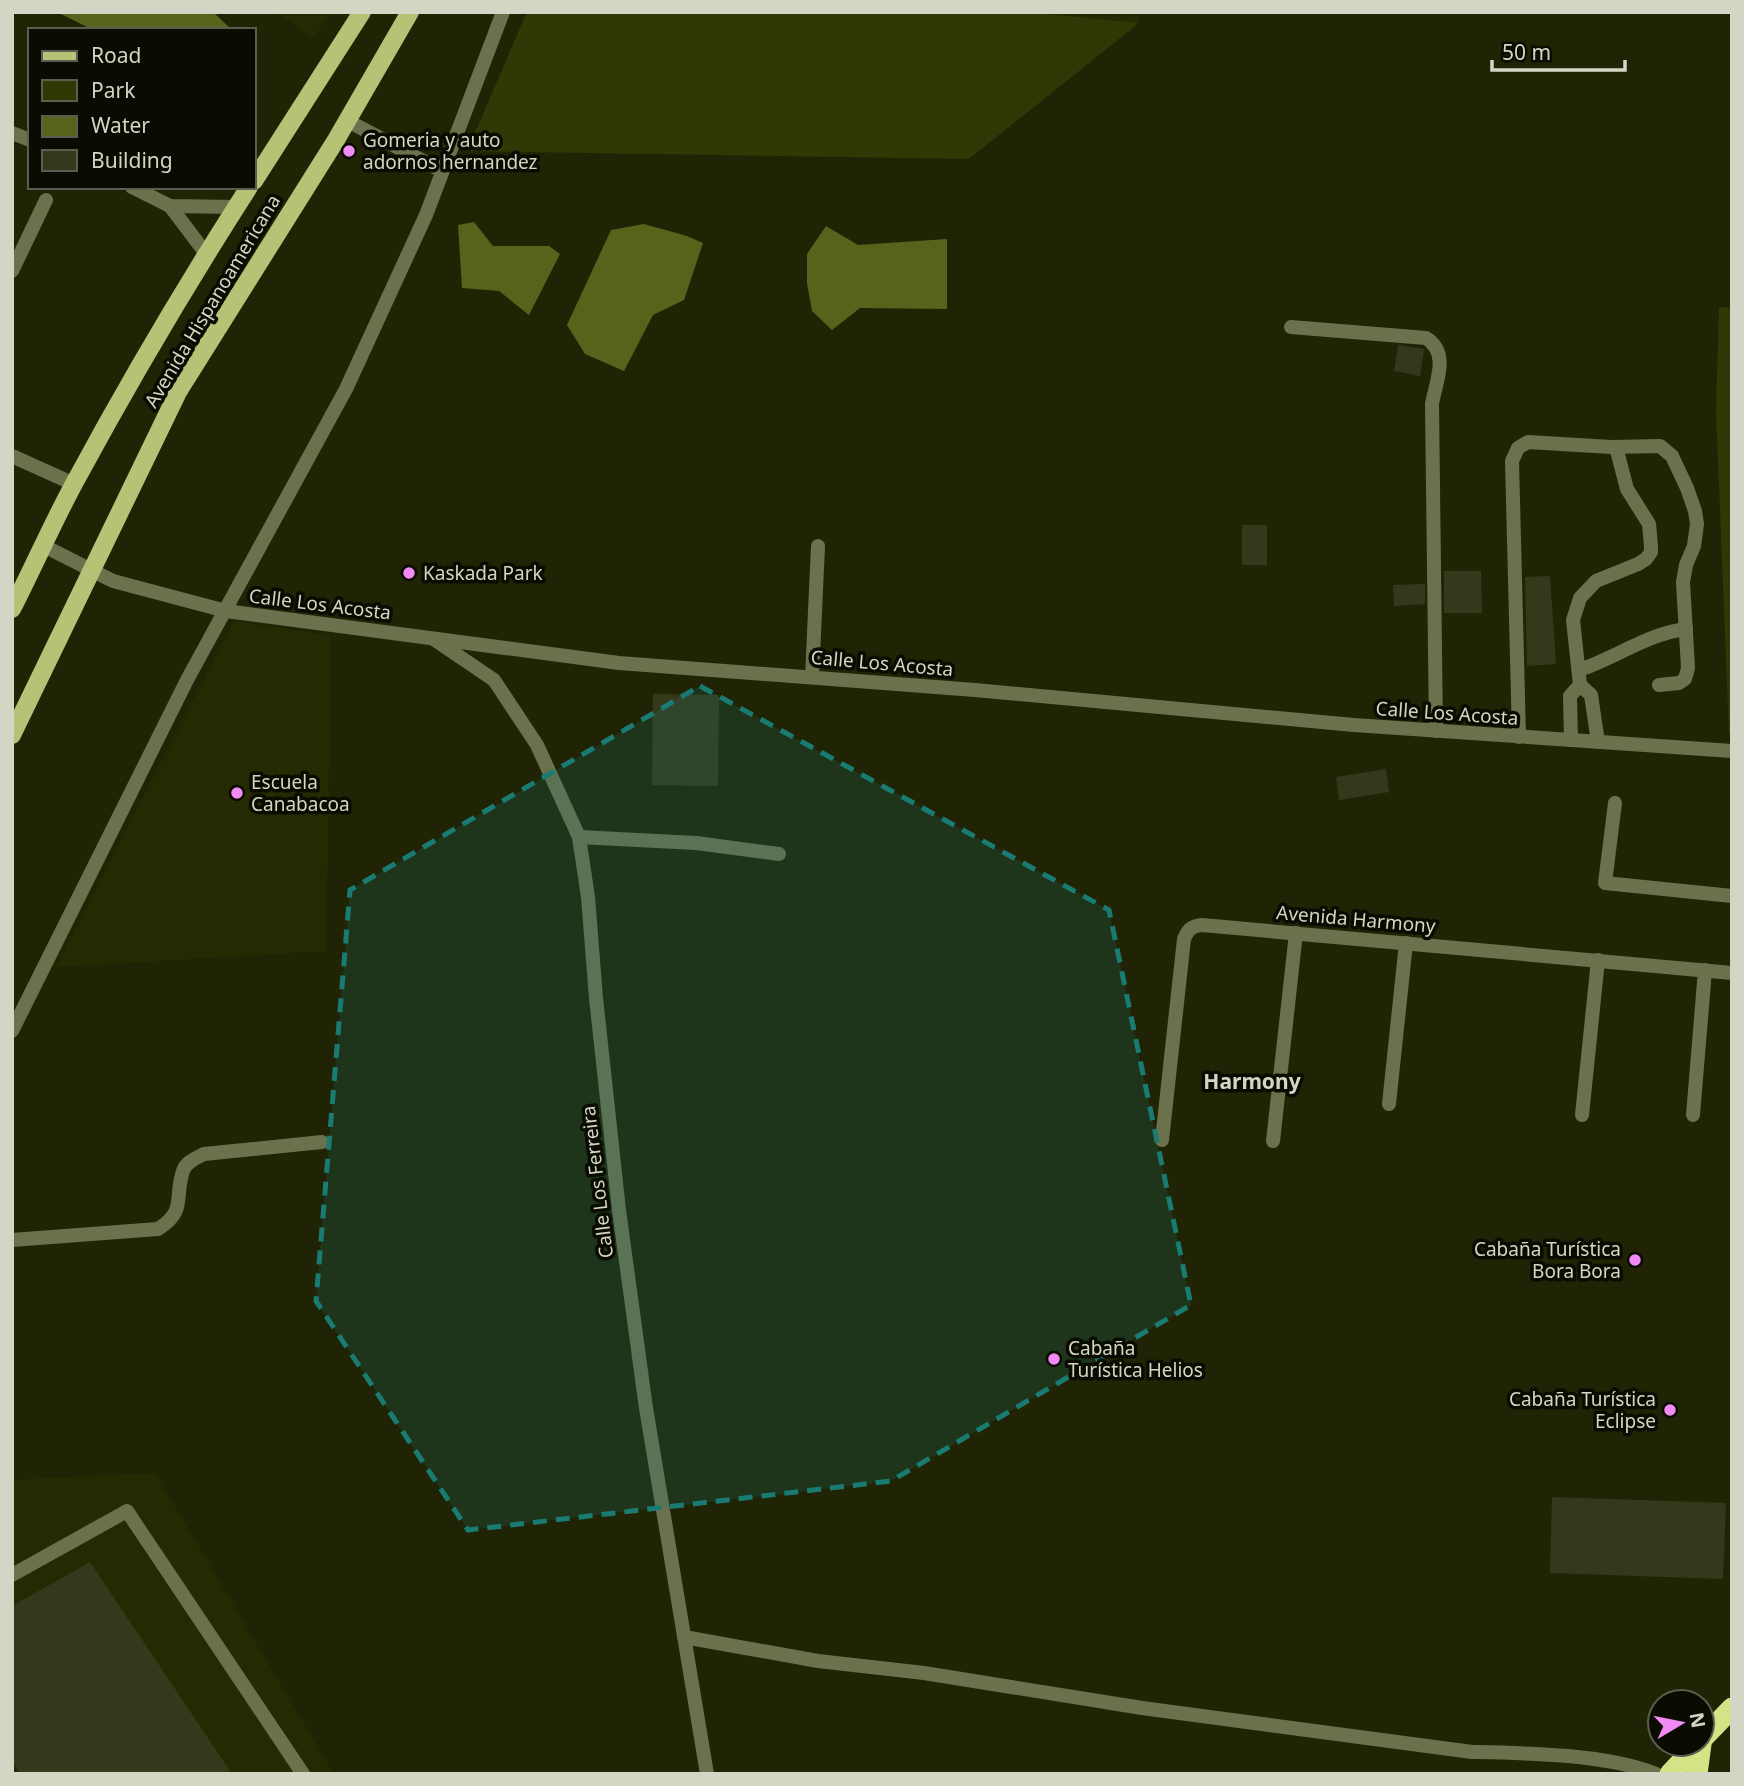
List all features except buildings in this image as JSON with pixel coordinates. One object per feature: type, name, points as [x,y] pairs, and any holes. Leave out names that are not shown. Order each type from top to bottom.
[{"type":"highway","points":[[1716,1725],[1732,1708]]},
{"type":"highway","points":[[1670,1774],[1685,1758]]},
{"type":"main road","name":"Avenida Hispanoamericana","points":[[256,178],[362,12]]},
{"type":"main road","name":"Avenida Hispanoamericana","points":[[12,735],[178,392],[348,121],[410,12]]},
{"type":"main road","name":"Avenida Hispanoamericana","points":[[12,609],[74,484],[121,398],[248,189]]},
{"type":"street","points":[[12,1031],[187,680],[346,389],[426,215],[503,12]]},
{"type":"street","points":[[348,121],[442,171]]},
{"type":"street","points":[[136,189],[170,206],[236,208]]},
{"type":"street","points":[[12,271],[46,200]]},
{"type":"street","points":[[170,206],[207,255]]},
{"type":"street","points":[[1292,327],[1426,338],[1433,342],[1438,351],[1441,361],[1432,404],[1436,731]]},
{"type":"street","points":[[1519,737],[1512,461],[1518,449],[1528,442],[1616,447],[1660,446],[1672,457],[1687,488],[1697,524],[1694,546],[1683,582],[1688,668],[1685,680],[1679,684],[1659,685]]},
{"type":"street","points":[[1598,742],[1591,695],[1579,677],[1573,620],[1580,598],[1596,582],[1638,564],[1651,552],[1648,524],[1627,489],[1616,447]]},
{"type":"street","points":[[12,456],[74,484]]},
{"type":"street","name":"Calle Los Acosta","points":[[44,545],[113,581],[226,611],[619,663],[1436,731],[1732,751]]},
{"type":"street","points":[[812,677],[817,546]]},
{"type":"street","points":[[1571,740],[1570,696],[1579,677],[1642,641],[1668,631],[1686,629]]},
{"type":"street","name":"Calle Los Ferreira","points":[[430,637],[494,680],[537,745],[579,837],[619,1210],[646,1408],[706,1774]]},
{"type":"street","points":[[1615,803],[1605,883],[1732,896]]},
{"type":"street","points":[[579,837],[696,843],[779,854]]},
{"type":"street","name":"Avenida Harmony","points":[[1162,1140],[1183,948],[1188,931],[1194,926],[1732,973]]},
{"type":"street","points":[[1273,1141],[1296,933]]},
{"type":"street","points":[[1389,1104],[1406,943]]},
{"type":"street","points":[[1582,1115],[1598,960]]},
{"type":"street","points":[[1693,1115],[1705,970]]},
{"type":"street","points":[[12,1240],[158,1229],[171,1221],[179,1206],[183,1169],[191,1160],[204,1154],[322,1142]]},
{"type":"street","points":[[12,1575],[127,1511],[303,1774]]},
{"type":"street","points":[[684,1637],[818,1661],[924,1673],[1156,1710],[1472,1752],[1522,1752],[1624,1763],[1656,1774]]},
{"type":"highlighted area","points":[[700,686],[1109,910],[1191,1305],[891,1481],[468,1530],[316,1301],[350,890]]},
{"type":"shaded area","points":[[277,12],[331,12],[313,38]]},
{"type":"shaded area","points":[[1025,12],[1140,12],[1139,23]]},
{"type":"shaded area","name":"Escuela Canabacoa","points":[[234,621],[331,636],[326,951],[56,967]]},
{"type":"shaded area","points":[[155,1473],[334,1774],[12,1774],[12,1480]]},
{"type":"green space","points":[[527,12],[1025,12],[1139,23],[969,159],[467,151]]},
{"type":"green space","points":[[1719,307],[1732,308],[1732,734],[1729,734],[1716,412]]},
{"type":"water","points":[[57,12],[213,12],[230,28],[89,28]]},
{"type":"water","points":[[474,222],[493,246],[549,246],[560,254],[529,315],[499,291],[462,288],[458,225]]},
{"type":"water","points":[[644,224],[703,243],[684,300],[653,315],[624,371],[585,354],[567,325],[611,230]]},
{"type":"water","points":[[826,226],[858,245],[947,239],[947,309],[860,308],[832,330],[812,311],[807,283],[807,254]]},
{"type":"place","name":"Gomeria y auto adornos hernandez","points":[[349,151]]},
{"type":"place","name":"Kaskada Park","points":[[409,573]]},
{"type":"place","name":"Escuela Canabacoa","points":[[237,793]]},
{"type":"place","name":"Cabaña Turística Bora Bora","points":[[1635,1260]]},
{"type":"place","name":"Cabaña Turística Helios","points":[[1054,1359]]},
{"type":"place","name":"Cabaña Turística Eclipse","points":[[1670,1410]]},
{"type":"district","name":"Harmony","points":[[1252,1082]]}]
